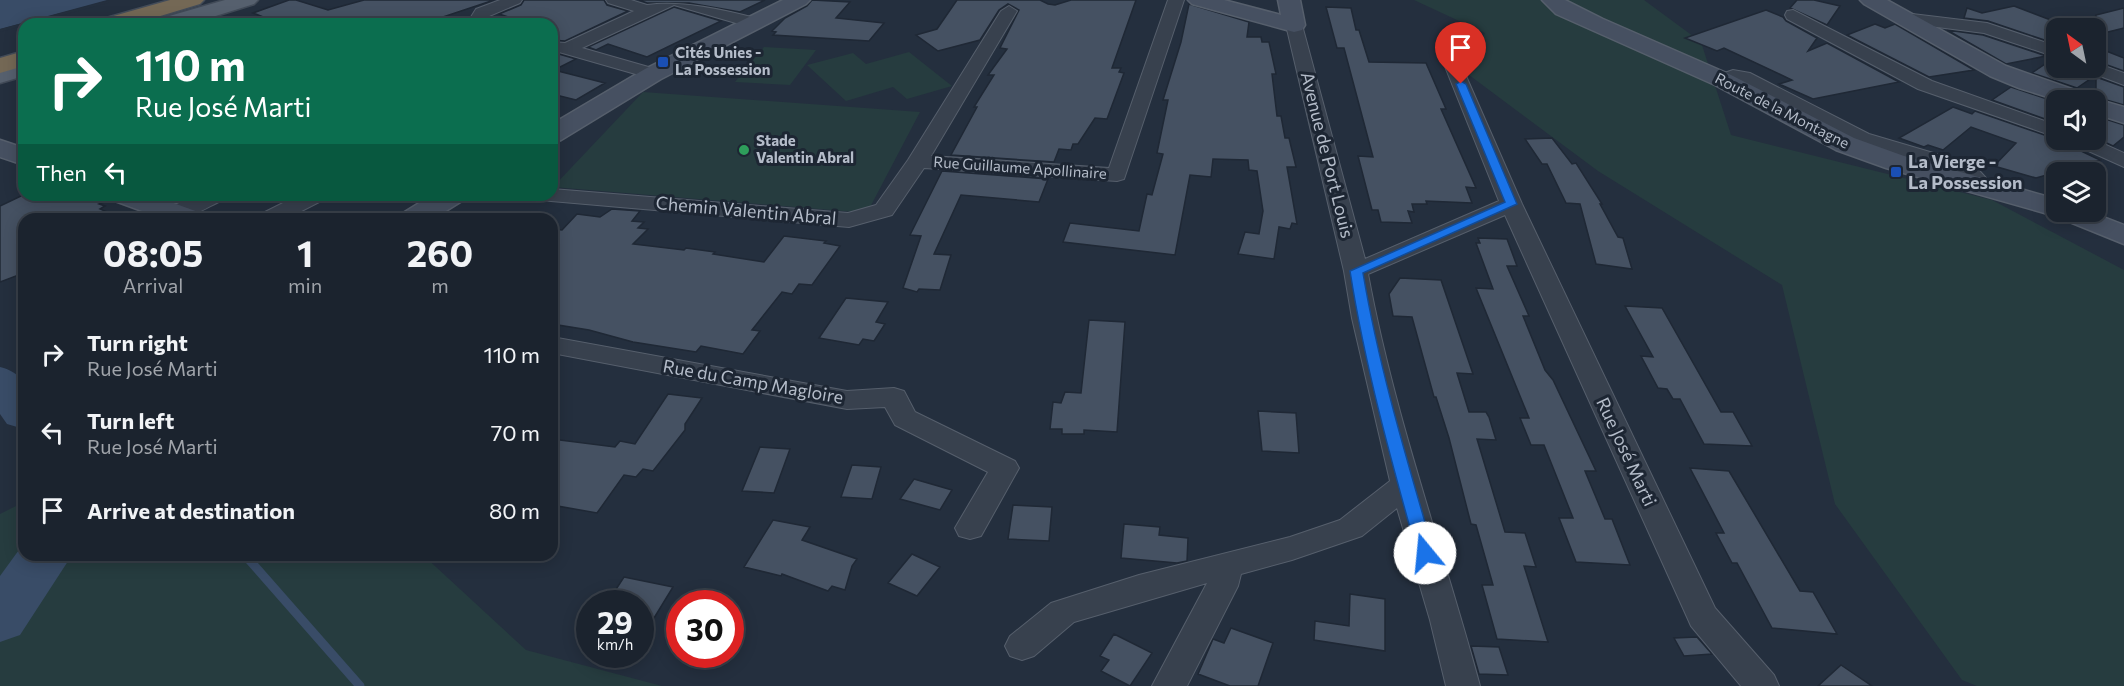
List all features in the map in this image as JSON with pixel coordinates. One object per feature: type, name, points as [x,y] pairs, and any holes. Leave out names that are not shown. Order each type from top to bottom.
[{"type":"highway","points":[[132,18],[193,0]]},
{"type":"highway","points":[[158,18],[219,0]]},
{"type":"highway","points":[[0,57],[18,51]]},
{"type":"highway","points":[[0,66],[18,60]]},
{"type":"main road","points":[[187,18],[247,0]]},
{"type":"main road","points":[[558,131],[653,74],[799,0]]},
{"type":"main road","points":[[1199,0],[1292,12]]},
{"type":"main road","name":"Route de la Montagne","points":[[1552,0],[1564,9],[1595,24],[1723,80],[1845,144],[1895,162],[2046,205]]},
{"type":"main road","points":[[1876,2],[1971,58],[1998,71],[2052,90]]},
{"type":"main road","points":[[0,76],[18,70]]},
{"type":"main road","points":[[2106,109],[2124,115]]},
{"type":"main road","points":[[0,148],[18,155]]},
{"type":"main road","points":[[142,201],[176,213]]},
{"type":"main road","points":[[420,213],[433,201]]},
{"type":"main road","points":[[2091,222],[2124,235]]},
{"type":"street","points":[[479,18],[482,13],[514,0]]},
{"type":"street","points":[[559,46],[630,4],[673,0],[753,23]]},
{"type":"street","name":"Rue Guillaume Apollinaire","points":[[918,161],[1117,175],[1176,0]]},
{"type":"street","name":"Chemin Valentin Abral","points":[[558,196],[849,220],[884,210],[918,161],[1009,11]]},
{"type":"street","name":"Avenue de Port Louis","points":[[1292,12],[1356,271],[1364,318],[1405,485],[1446,620],[1463,686]]},
{"type":"street","points":[[1793,15],[1925,85],[2046,127]]},
{"type":"street","points":[[1904,18],[1988,28],[2046,48]]},
{"type":"street","points":[[559,46],[653,74]]},
{"type":"street","name":"Rue José Marti","points":[[1453,64],[1511,204],[1703,617],[1762,686]]},
{"type":"street","points":[[2106,72],[2124,79]]},
{"type":"street","points":[[2102,150],[2124,160]]},
{"type":"street","points":[[188,213],[206,201]]},
{"type":"street","points":[[280,213],[304,201]]},
{"type":"street","points":[[1356,271],[1511,204]]},
{"type":"street","name":"Rue du Camp Magloire","points":[[558,346],[847,400],[894,397],[905,418],[1005,468],[970,528]]},
{"type":"street","points":[[1022,646],[1063,612],[1227,564],[1292,548],[1351,528],[1405,485]]},
{"type":"street","points":[[1169,686],[1222,586],[1227,564]]},
{"type":"green space","points":[[1414,0],[1644,0],[1701,42],[1731,135],[1992,200],[2124,270],[2124,686],[1977,686],[1962,680],[1835,504],[1782,285],[1598,171],[1465,72],[1485,33]]},
{"type":"green space","points":[[764,47],[816,50],[790,85],[735,82]]},
{"type":"green space","points":[[909,52],[952,86],[907,99],[893,87],[846,101],[807,65],[853,53],[866,64]]},
{"type":"green space","name":"Stade Valentin Abral","points":[[643,92],[920,112],[867,213],[558,187],[558,182]]},
{"type":"green space","points":[[18,505],[18,561],[430,561],[526,650],[576,663],[576,668],[594,668],[662,686],[0,686],[0,514]]},
{"type":"water","points":[[0,0],[107,0],[41,18],[18,18],[18,24],[0,29]]},
{"type":"pier","points":[[110,0],[108,3],[52,18],[42,18]]},
{"type":"pier","points":[[18,24],[18,27],[0,32],[0,29]]},
{"type":"building","points":[[289,0],[328,10],[364,0],[494,0],[440,18],[266,18],[253,13]]},
{"type":"building","points":[[524,0],[604,0],[607,5],[628,11],[565,41],[558,40],[558,18],[512,18],[499,14],[521,5]]},
{"type":"building","points":[[639,0],[765,0],[740,12],[689,3],[647,3]]},
{"type":"building","points":[[812,0],[850,2],[836,18],[884,23],[869,41],[773,35],[776,32],[772,31],[785,18],[807,6]]},
{"type":"building","points":[[957,0],[1040,0],[1055,5],[1071,0],[1136,0],[1112,68],[1121,68],[1119,72],[1124,73],[1107,119],[1095,118],[1078,144],[1073,144],[1071,150],[1059,149],[1054,162],[951,155],[977,107],[974,107],[994,75],[988,75],[1007,49],[1000,48],[1019,10],[1008,4],[999,10],[980,40],[938,51],[916,35],[937,29]]},
{"type":"building","points":[[1797,0],[1814,0],[1840,6],[1827,25],[1790,8]]},
{"type":"building","points":[[1189,4],[1249,22],[1247,37],[1261,37],[1262,42],[1269,42],[1276,74],[1272,74],[1277,116],[1281,116],[1285,138],[1289,138],[1296,167],[1287,167],[1297,224],[1292,223],[1290,229],[1279,227],[1274,259],[1238,254],[1245,232],[1259,234],[1263,211],[1257,171],[1249,170],[1248,160],[1213,159],[1211,177],[1190,175],[1175,255],[1063,242],[1070,223],[1139,231],[1147,194],[1152,195],[1163,154],[1157,153],[1168,100],[1163,100],[1181,42]]},
{"type":"building","points":[[2014,6],[2046,18],[2046,41],[1988,21],[1964,18],[1967,8],[1982,13]]},
{"type":"building","points":[[674,7],[721,21],[647,57],[608,44],[596,50],[588,47]]},
{"type":"building","points":[[1326,7],[1351,8],[1356,30],[1359,30],[1369,62],[1426,63],[1446,109],[1441,109],[1476,188],[1466,187],[1472,203],[1426,201],[1427,204],[1412,204],[1414,212],[1408,211],[1412,223],[1381,222],[1378,210],[1372,210],[1358,156],[1373,157],[1344,48],[1337,48]]},
{"type":"building","points":[[2124,8],[2124,28],[2106,32],[2106,18],[2096,18],[2096,15]]},
{"type":"building","points":[[1766,10],[1783,17],[1786,21],[1817,38],[1808,51],[1827,43],[1899,82],[1813,99],[1779,84],[1792,80],[1724,48],[1717,51],[1685,38]]},
{"type":"building","points":[[1875,24],[1885,28],[1895,24],[1974,70],[1929,77],[1847,35]]},
{"type":"building","points":[[1947,30],[1983,35],[2046,56],[2006,64]]},
{"type":"building","points":[[2106,51],[2124,58],[2124,71],[2106,65]]},
{"type":"building","points":[[558,54],[576,59],[558,68]]},
{"type":"building","points":[[2046,63],[2046,78],[2032,73]]},
{"type":"building","points":[[558,71],[605,83],[576,100],[558,96]]},
{"type":"building","points":[[2047,78],[2092,78],[2077,88]]},
{"type":"building","points":[[2096,78],[2124,87],[2124,105],[2106,100],[2106,90],[2096,90]]},
{"type":"building","points":[[2011,87],[2046,99],[2046,119],[1992,100]]},
{"type":"building","points":[[1953,107],[1972,114],[1975,111],[2046,136],[2046,150],[2079,150],[2100,160],[2046,162],[2046,175],[2036,178],[1994,166],[2016,143],[1971,127],[1943,150],[1928,145],[1924,147],[1899,138]]},
{"type":"building","points":[[2106,119],[2124,125],[2124,137],[2113,146],[2106,143]]},
{"type":"building","points":[[1552,138],[1572,164],[1576,163],[1602,204],[1600,204],[1618,237],[1623,238],[1632,269],[1596,264],[1580,204],[1566,203],[1547,164],[1542,164],[1525,139]]},
{"type":"building","points":[[942,171],[1048,179],[1039,202],[961,195],[934,254],[951,255],[940,290],[919,289],[917,292],[903,288],[921,236],[910,235]]},
{"type":"building","points":[[18,197],[18,201],[106,201],[99,204],[105,206],[100,209],[109,213],[18,213],[18,275],[0,282],[0,206]]},
{"type":"building","points":[[612,209],[640,211],[632,221],[644,222],[638,228],[648,229],[633,244],[684,250],[686,248],[764,262],[784,236],[826,241],[824,243],[840,246],[812,285],[799,284],[792,294],[782,292],[752,330],[760,331],[743,354],[701,346],[696,352],[633,342],[589,330],[558,325],[558,230],[562,230],[577,214],[600,217]]},
{"type":"building","points":[[1478,238],[1507,239],[1517,266],[1507,266],[1529,316],[1523,316],[1545,370],[1553,380],[1596,471],[1585,471],[1605,519],[1612,519],[1630,565],[1576,562],[1559,518],[1573,518],[1544,445],[1531,445],[1520,418],[1529,418],[1476,288],[1493,289],[1476,243],[1480,243]]},
{"type":"building","points":[[1400,278],[1441,280],[1473,374],[1457,373],[1469,412],[1486,412],[1489,417],[1496,440],[1477,439],[1505,532],[1525,533],[1536,567],[1524,566],[1548,642],[1497,639],[1482,585],[1493,585],[1476,525],[1471,524],[1449,438],[1436,397],[1434,397],[1412,317],[1393,316],[1389,294]]},
{"type":"building","points":[[846,298],[888,302],[876,322],[885,324],[874,341],[863,339],[859,345],[819,338]]},
{"type":"building","points":[[1625,306],[1662,308],[1721,412],[1733,412],[1752,446],[1704,444],[1680,399],[1673,399],[1667,389],[1658,388],[1641,356],[1653,357]]},
{"type":"building","points":[[1089,320],[1125,322],[1117,432],[1084,430],[1084,434],[1062,434],[1062,429],[1050,429],[1053,402],[1061,403],[1065,392],[1081,393]]},
{"type":"building","points":[[668,394],[702,398],[685,424],[685,430],[653,471],[643,469],[636,477],[624,475],[597,513],[558,506],[558,440],[615,447],[620,441],[635,444]]},
{"type":"building","points":[[1258,411],[1296,413],[1299,453],[1262,451]]},
{"type":"building","points":[[760,447],[790,449],[774,493],[742,491]]},
{"type":"building","points":[[852,465],[881,467],[872,499],[841,497]]},
{"type":"building","points":[[1690,468],[1729,471],[1800,591],[1813,592],[1837,634],[1772,628],[1737,563],[1732,563],[1716,533],[1724,533]]},
{"type":"building","points":[[914,479],[952,490],[940,510],[900,499]]},
{"type":"building","points":[[1013,505],[1052,507],[1049,541],[1008,539]]},
{"type":"building","points":[[773,520],[810,527],[802,540],[857,559],[852,566],[845,590],[832,586],[828,591],[782,574],[781,576],[744,567]]},
{"type":"building","points":[[1124,524],[1160,527],[1159,535],[1188,538],[1187,561],[1177,563],[1121,558]]},
{"type":"building","points":[[912,554],[940,567],[917,596],[888,583]]},
{"type":"building","points":[[624,577],[673,587],[671,590],[666,590],[666,598],[654,618],[654,590],[616,590]]},
{"type":"building","points":[[1350,594],[1385,599],[1385,651],[1314,640],[1315,621],[1349,626]]},
{"type":"building","points":[[1231,628],[1273,643],[1258,686],[1230,686],[1198,674],[1213,639],[1224,643]]},
{"type":"building","points":[[1114,634],[1152,653],[1130,686],[1101,671],[1109,660],[1100,656]]},
{"type":"building","points":[[1697,637],[1712,654],[1684,656],[1674,638]]},
{"type":"building","points":[[1471,646],[1499,647],[1508,675],[1479,674]]},
{"type":"building","points":[[1841,665],[1872,686],[1818,686]]},
{"type":"waterway","points":[[0,382],[18,405]]},
{"type":"waterway","points":[[0,619],[41,561]]},
{"type":"waterway","points":[[250,561],[360,686]]},
{"type":"place","name":"Cités Unies - La Possession","points":[[663,62]]},
{"type":"place","name":"Stade Valentin Abral","points":[[744,150]]},
{"type":"place","name":"La Vierge - La Possession","points":[[1896,172]]},
{"type":"route","points":[[1425,553],[1394,443],[1364,318],[1356,271],[1511,204],[1461,84]]}]
